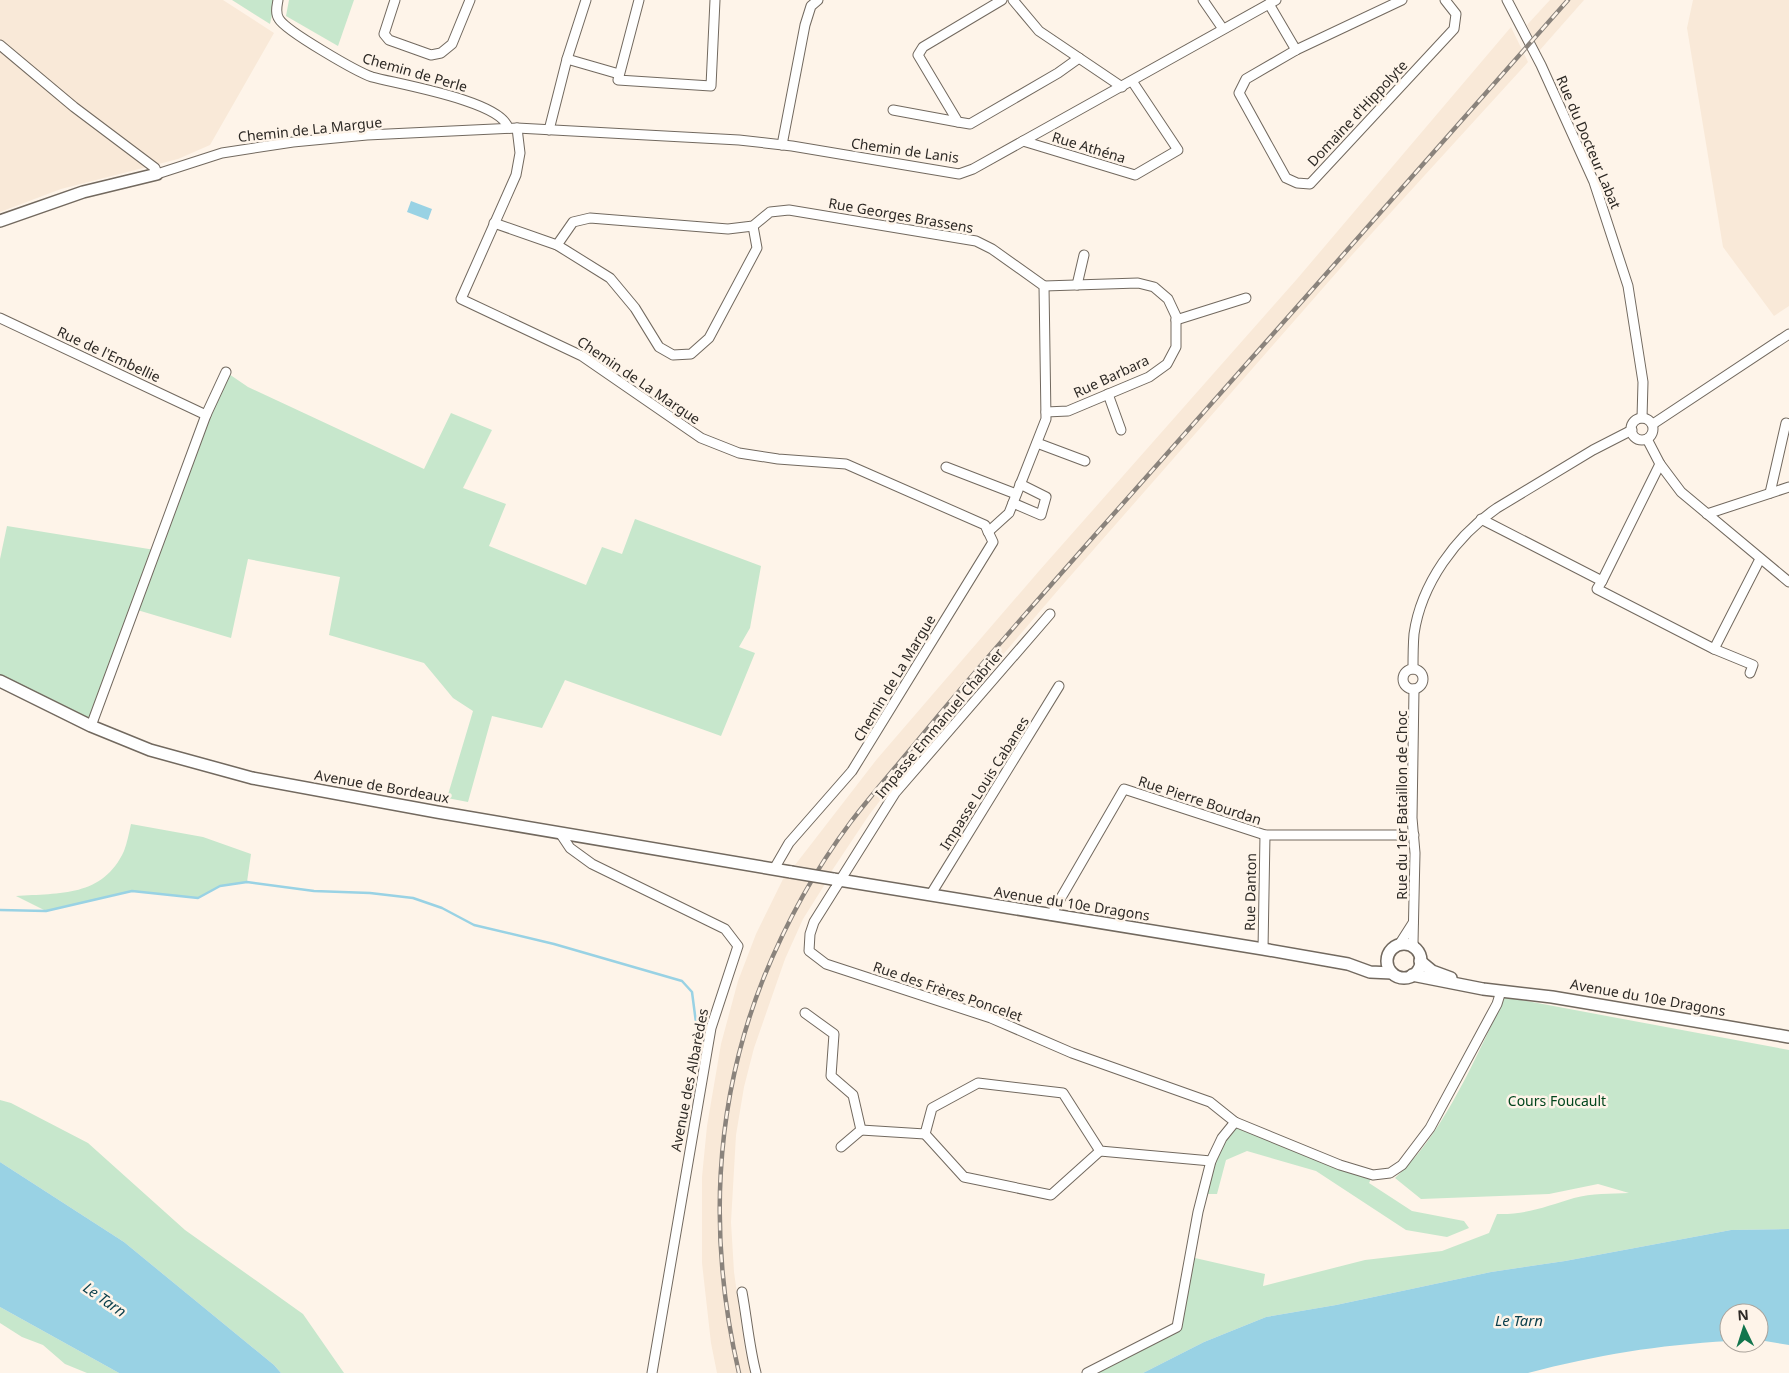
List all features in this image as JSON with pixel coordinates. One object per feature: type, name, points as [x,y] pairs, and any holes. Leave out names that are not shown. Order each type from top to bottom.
[{"type":"main road","points":[[0,221],[83,192],[157,174]]},
{"type":"main road","name":"Avenue de Bordeaux","points":[[0,681],[91,726],[150,750],[252,778],[774,869]]},
{"type":"main road","name":"Avenue du 10e Dragons","points":[[774,869],[1263,949],[1365,969],[1370,972],[1392,972]]},
{"type":"main road","points":[[1406,944],[1415,949],[1420,961],[1418,970],[1412,975],[1403,978],[1392,972],[1387,965],[1387,957],[1391,950],[1399,945],[1406,944]]},
{"type":"main road","points":[[1365,969],[1387,957]]},
{"type":"main road","name":"Avenue du 10e Dragons","points":[[1420,961],[1442,975],[1501,991]]},
{"type":"main road","name":"Avenue du 10e Dragons","points":[[1412,975],[1440,982],[1552,996],[1789,1037]]},
{"type":"street","name":"Chemin de Perle","points":[[278,0],[277,12],[279,19],[291,29],[353,69],[372,76],[434,90],[461,99],[500,117],[512,128]]},
{"type":"street","points":[[395,0],[384,34],[389,40],[431,55],[442,53],[452,44],[470,0]]},
{"type":"street","points":[[549,130],[567,59],[586,0]]},
{"type":"street","points":[[639,0],[618,80],[711,86],[715,0]]},
{"type":"street","points":[[782,145],[805,25],[811,6],[818,0]]},
{"type":"street","points":[[958,122],[918,55],[923,47],[1002,0]]},
{"type":"street","points":[[1013,0],[1039,31],[1122,87]]},
{"type":"street","points":[[1204,0],[1223,29]]},
{"type":"street","name":"Domaine d'Hippolyte","points":[[1402,0],[1296,50],[1246,79],[1239,93],[1286,178],[1297,183],[1310,184],[1454,29],[1456,14],[1445,0]]},
{"type":"street","name":"Rue du Docteur Labat","points":[[1507,0],[1541,65],[1594,182],[1630,290],[1643,382],[1642,418]]},
{"type":"street","name":"Chemin de Lanis","points":[[512,128],[739,140],[782,145],[959,174],[973,169],[1272,2]]},
{"type":"street","points":[[1272,2],[1296,50]]},
{"type":"street","points":[[0,46],[74,107],[155,168],[157,174]]},
{"type":"street","points":[[893,110],[970,124],[1058,73],[1079,58]]},
{"type":"street","points":[[567,59],[619,74]]},
{"type":"street","name":"Rue Athéna","points":[[1023,141],[1135,175],[1178,150],[1132,81]]},
{"type":"street","name":"Chemin de La Margue","points":[[157,174],[245,148],[367,135],[512,128],[519,161],[516,175],[460,299],[582,356],[701,438],[739,453],[778,459],[846,464],[985,525],[993,542],[866,749],[838,789],[789,843],[774,869]]},
{"type":"street","name":"Rue Georges Brassens","points":[[557,245],[574,222],[590,218],[660,221],[728,229],[754,226],[770,212],[789,210],[976,241],[992,249],[1044,286]]},
{"type":"street","points":[[494,223],[557,245],[610,278],[635,308],[659,347],[673,355],[690,354],[709,338],[757,248],[754,226]]},
{"type":"street","points":[[1078,285],[1084,255]]},
{"type":"street","name":"Rue Barbara","points":[[1044,286],[1138,283],[1154,286],[1168,299],[1176,320],[1176,347],[1167,364],[1149,377],[1068,411],[1046,412]]},
{"type":"street","points":[[988,532],[1009,513],[1046,419],[1044,286]]},
{"type":"street","points":[[1176,320],[1246,298]]},
{"type":"street","name":"Rue de l'Embellie","points":[[0,318],[206,415]]},
{"type":"street","points":[[1652,424],[1789,334]]},
{"type":"street","points":[[91,726],[206,415],[226,372]]},
{"type":"street","points":[[1108,394],[1121,430]]},
{"type":"street","points":[[1642,418],[1652,424],[1653,432],[1647,439],[1636,438],[1632,430],[1634,423],[1642,418]]},
{"type":"street","points":[[1770,493],[1781,440],[1786,423],[1789,424]]},
{"type":"street","points":[[1413,669],[1414,633],[1424,601],[1436,574],[1456,543],[1481,519],[1593,450],[1632,430]]},
{"type":"street","points":[[1647,439],[1660,464],[1681,492],[1789,582]]},
{"type":"street","points":[[1037,442],[1085,461]]},
{"type":"street","points":[[1660,464],[1597,589],[1714,649],[1753,665],[1750,673]]},
{"type":"street","points":[[946,467],[1016,494]]},
{"type":"street","points":[[1013,503],[1041,514],[1046,497],[1020,484]]},
{"type":"street","points":[[1707,514],[1789,487]]},
{"type":"street","points":[[1481,519],[1602,581]]},
{"type":"street","points":[[1714,649],[1760,559]]},
{"type":"street","name":"Impasse Emmanuel Chabrier","points":[[838,880],[895,793],[1050,614]]},
{"type":"street","points":[[1413,669],[1420,671],[1423,678],[1420,686],[1414,689],[1406,686],[1402,678],[1405,672],[1413,669]]},
{"type":"street","name":"Impasse Louis Cabanes","points":[[931,894],[1059,686]]},
{"type":"street","name":"Rue du 1er Bataillon de Choc","points":[[1414,689],[1412,818],[1414,836],[1415,949]]},
{"type":"street","name":"Rue Pierre Bourdan","points":[[1051,915],[1124,789],[1265,835],[1414,836]]},
{"type":"street","name":"Avenue des Albarèdes","points":[[560,833],[570,848],[592,864],[725,929],[738,946],[711,1028],[652,1373]]},
{"type":"street","name":"Rue Danton","points":[[1263,949],[1265,835]]},
{"type":"street","name":"Rue des Frères Poncelet","points":[[838,880],[814,922],[810,934],[809,951],[826,964],[991,1018],[1072,1053],[1210,1102],[1235,1122]]},
{"type":"street","name":"Rue du 1er Bataillon de Choc","points":[[1399,945],[1411,929],[1414,920]]},
{"type":"street","points":[[1087,1373],[1177,1327],[1198,1212],[1211,1161],[1222,1138],[1235,1122],[1340,1165],[1373,1175],[1390,1173],[1402,1165],[1434,1121],[1497,1004],[1501,991]]},
{"type":"street","points":[[805,1013],[834,1034],[831,1076],[853,1095],[861,1130]]},
{"type":"street","points":[[925,1134],[932,1108],[978,1083],[1062,1093],[1100,1151]]},
{"type":"street","points":[[840,1147],[861,1130],[925,1134],[964,1177],[1051,1196],[1100,1151],[1211,1161]]},
{"type":"street","points":[[742,1292],[748,1324],[750,1350],[756,1373]]},
{"type":"shaded area","points":[[0,0],[223,0],[274,33],[210,145],[178,159],[61,189],[0,212]]},
{"type":"shaded area","points":[[1550,0],[1584,0],[1539,51],[1527,25]]},
{"type":"shaded area","points":[[1693,0],[1789,0],[1789,306],[1774,316],[1723,247],[1687,28]]},
{"type":"shaded area","points":[[1511,27],[1528,62],[1352,255],[1059,589],[899,776],[869,815],[831,872],[795,865],[877,759],[1039,571],[1297,279]]},
{"type":"shaded area","points":[[784,877],[825,884],[803,919],[785,959],[754,1048],[744,1087],[736,1135],[731,1222],[734,1272],[745,1351],[751,1373],[717,1373],[711,1343],[702,1263],[702,1177],[707,1126],[721,1044],[738,981],[756,934]]},
{"type":"green space","points":[[232,0],[275,0],[270,24]]},
{"type":"green space","points":[[289,0],[354,0],[338,46],[286,16]]},
{"type":"green space","points":[[226,372],[248,387],[424,469],[451,413],[492,430],[463,488],[506,504],[489,546],[586,585],[602,547],[622,554],[635,519],[761,566],[750,628],[739,647],[755,653],[721,736],[565,680],[542,728],[492,716],[468,802],[447,798],[473,711],[453,698],[424,663],[329,635],[340,577],[248,559],[231,638],[134,609],[91,726],[0,681],[0,559],[7,526],[155,550]]},
{"type":"green space","points":[[131,824],[203,837],[251,854],[247,882],[221,886],[198,898],[132,891],[46,911],[16,896],[64,893],[92,885],[115,866],[124,851]]},
{"type":"green space","name":"Cours Foucault","points":[[1505,997],[1789,1050],[1789,1229],[1731,1230],[1565,1261],[1491,1272],[1336,1305],[1266,1317],[1204,1342],[1143,1373],[1087,1373],[1172,1330],[1190,1260],[1195,1258],[1265,1274],[1263,1286],[1365,1260],[1442,1251],[1489,1233],[1497,1214],[1527,1211],[1588,1195],[1629,1193],[1598,1184],[1549,1194],[1421,1199],[1395,1178],[1413,1160],[1444,1117],[1458,1093]]},
{"type":"green space","points":[[0,1100],[11,1103],[88,1143],[185,1230],[303,1314],[344,1373],[281,1373],[274,1365],[124,1242],[0,1162]]},
{"type":"green space","points":[[1235,1122],[1373,1175],[1369,1183],[1412,1211],[1464,1221],[1469,1228],[1447,1237],[1406,1230],[1316,1171],[1247,1151],[1226,1160],[1217,1194],[1204,1194],[1211,1161]]},
{"type":"green space","points":[[0,1307],[119,1373],[87,1373],[65,1364],[43,1345],[22,1337],[0,1323]]},
{"type":"water","points":[[411,201],[432,209],[428,220],[407,212]]},
{"type":"water","points":[[0,1162],[124,1242],[274,1365],[281,1373],[119,1373],[0,1307]]},
{"type":"water","name":"Le Tarn","points":[[1789,1229],[1789,1345],[1769,1342],[1769,1303],[1719,1303],[1719,1342],[1628,1352],[1528,1373],[1143,1373],[1204,1342],[1266,1317],[1336,1305],[1491,1272],[1565,1261],[1731,1230]]},
{"type":"waterway","points":[[0,910],[46,911],[132,891],[198,898],[220,886],[247,882],[314,891],[370,893],[413,898],[442,908],[474,925],[554,944],[682,981],[692,992],[698,1038]]},
{"type":"railway","points":[[739,1373],[729,1323],[720,1223],[721,1173],[726,1123],[734,1074],[747,1025],[764,977],[782,937],[813,878],[858,812],[984,661],[1568,0]]}]
